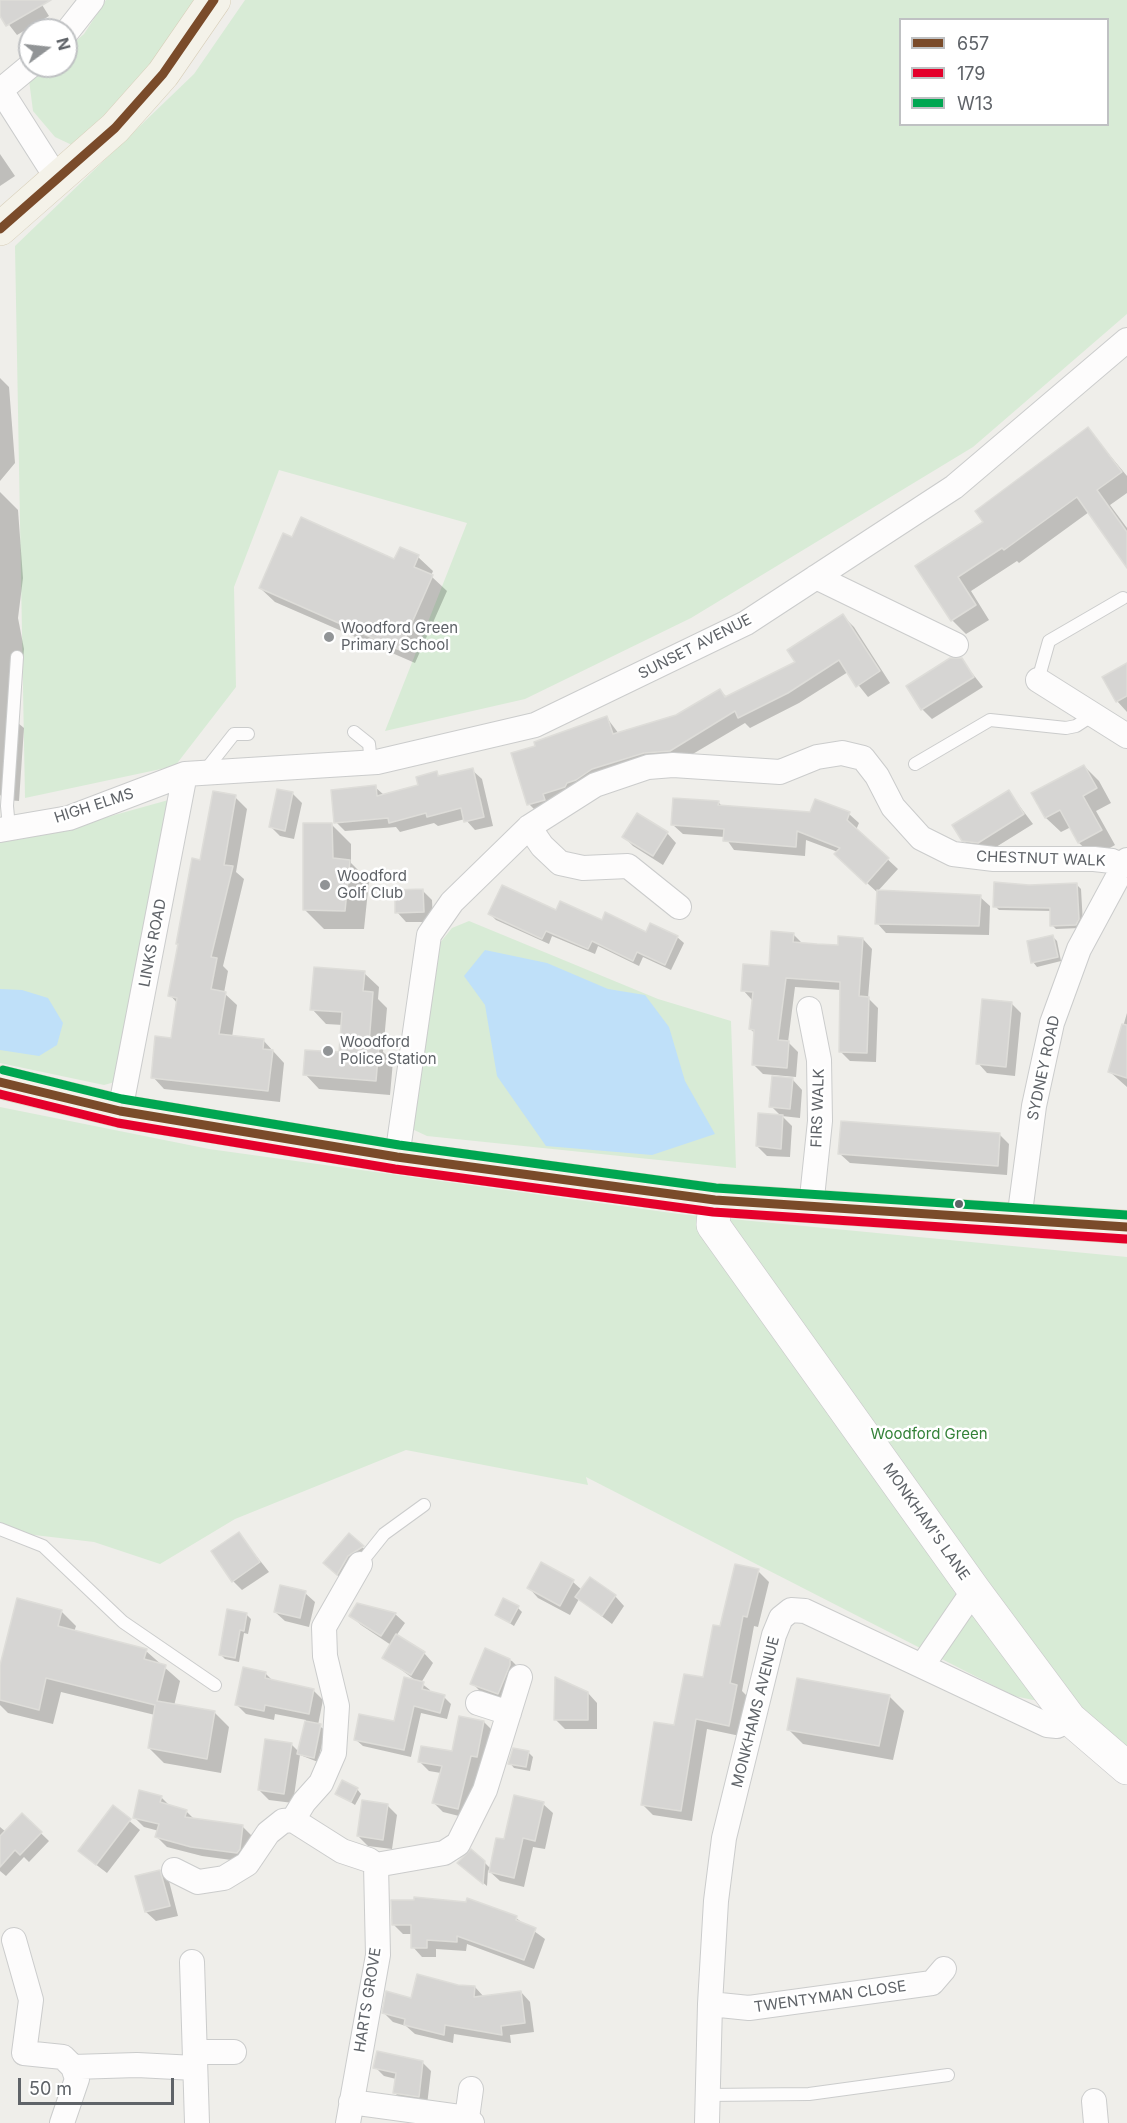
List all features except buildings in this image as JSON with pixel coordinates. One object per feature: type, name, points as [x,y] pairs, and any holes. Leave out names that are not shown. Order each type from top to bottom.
[{"type":"main road","points":[[0,229],[115,128],[163,74],[214,0]]},
{"type":"main road","points":[[0,1082],[120,1111],[397,1157],[715,1200],[1127,1227]]},
{"type":"street","points":[[78,18],[92,0]]},
{"type":"street","points":[[18,75],[0,89],[58,180]]},
{"type":"street","name":"SUNSET AVENUE","points":[[194,774],[372,762],[535,725],[746,623],[954,487],[1127,340]]},
{"type":"street","points":[[816,577],[956,645]]},
{"type":"street","points":[[1038,680],[1127,736]]},
{"type":"street","name":"CHESTNUT WALK","points":[[397,1157],[429,935],[452,902],[529,827],[595,785],[648,767],[674,765],[780,772],[817,757],[842,753],[863,758],[877,776],[893,807],[921,838],[953,854],[994,860],[1094,860],[1125,863]]},
{"type":"street","name":"HIGH ELMS","points":[[4,829],[69,818],[194,774]]},
{"type":"street","name":"LINKS ROAD","points":[[120,1111],[194,774]]},
{"type":"street","points":[[529,827],[542,846],[560,863],[583,867],[628,866],[679,907]]},
{"type":"street","name":"SYDNEY ROAD","points":[[1019,1220],[1034,1106],[1052,1023],[1079,949],[1125,863]]},
{"type":"street","name":"FIRS WALK","points":[[809,1009],[819,1060],[820,1121],[811,1207]]},
{"type":"street","name":"MONKHAM'S LANE","points":[[715,1200],[713,1226],[974,1590],[1070,1719],[1127,1768]]},
{"type":"street","points":[[293,1820],[304,1802],[321,1783],[334,1753],[337,1706],[325,1656],[324,1627],[360,1564]]},
{"type":"street","points":[[922,1665],[974,1590]]},
{"type":"street","name":"MONKHAMS AVENUE","points":[[707,2123],[706,2095],[716,1901],[724,1838],[774,1635],[781,1618],[791,1610],[805,1611],[1047,1725],[1057,1726],[1070,1719]]},
{"type":"street","points":[[174,1870],[198,1882],[224,1878],[247,1864],[268,1833],[283,1821],[293,1820],[342,1851],[369,1860],[376,1866],[436,1855],[458,1844],[485,1790],[520,1677]]},
{"type":"street","points":[[478,1703],[509,1713]]},
{"type":"street","name":"HARTS GROVE","points":[[350,2113],[378,1955],[376,1866]]},
{"type":"street","points":[[14,1940],[31,2000],[24,2053],[63,2057],[73,2067],[77,2079],[62,2123]]},
{"type":"street","points":[[192,1962],[197,2123]]},
{"type":"street","name":"TWENTYMAN CLOSE","points":[[710,2004],[749,2008],[932,1983],[944,1969]]},
{"type":"street","points":[[73,2067],[195,2060],[234,2052]]},
{"type":"street","points":[[350,2113],[469,2121],[471,2089]]},
{"type":"lane","points":[[1038,680],[1049,641],[1123,598]]},
{"type":"lane","points":[[4,829],[4,790],[17,657]]},
{"type":"lane","points":[[915,764],[990,720],[1066,728],[1076,726],[1094,715]]},
{"type":"lane","points":[[354,732],[369,744],[372,762]]},
{"type":"lane","points":[[194,774],[234,734],[248,734]]},
{"type":"lane","points":[[360,1564],[384,1534],[424,1505]]},
{"type":"lane","points":[[0,1529],[43,1546],[123,1622],[215,1686]]},
{"type":"lane","points":[[706,2095],[809,2094],[948,2075]]},
{"type":"green space","points":[[106,0],[202,0],[156,68],[72,145],[55,137],[33,111],[29,80],[31,78],[78,78],[78,39],[84,34]]},
{"type":"green space","points":[[245,0],[1127,0],[1127,314],[973,447],[691,618],[525,699],[385,731],[467,523],[279,470],[234,587],[236,687],[175,766],[25,798],[15,246],[194,74]]},
{"type":"green space","points":[[172,799],[115,1082],[104,1085],[0,1063],[0,838],[57,831]]},
{"type":"green space","points":[[469,921],[658,999],[731,1021],[736,1168],[427,1136],[412,1129],[439,944],[452,928]]},
{"type":"green space","name":"Woodford Green","points":[[0,1107],[209,1149],[679,1214],[1127,1257],[1127,1751],[1081,1710],[1014,1696],[586,1477],[588,1485],[406,1450],[235,1519],[160,1564],[94,1542],[0,1531]]},
{"type":"water","points":[[485,950],[547,963],[608,989],[645,995],[669,1027],[685,1081],[715,1134],[652,1155],[546,1146],[497,1076],[485,1005],[464,976]]},
{"type":"water","points":[[0,989],[22,990],[48,998],[63,1023],[57,1045],[39,1056],[0,1050]]},
{"type":"transit line","name":"657","points":[[0,229],[115,128],[163,74],[214,0]]},
{"type":"transit line","name":"W13","points":[[3,1070],[122,1099],[399,1145],[716,1188],[1127,1215]]},
{"type":"transit line","name":"657","points":[[0,1082],[120,1111],[397,1157],[715,1200],[1127,1227]]},
{"type":"transit line","name":"179","points":[[0,1094],[118,1123],[395,1169],[713,1212],[1126,1239]]},
{"type":"place","name":"Woodford Green Primary School","points":[[329,637]]},
{"type":"place","name":"Woodford Golf Club","points":[[325,885]]},
{"type":"place","name":"Woodford Police Station","points":[[328,1051]]}]
